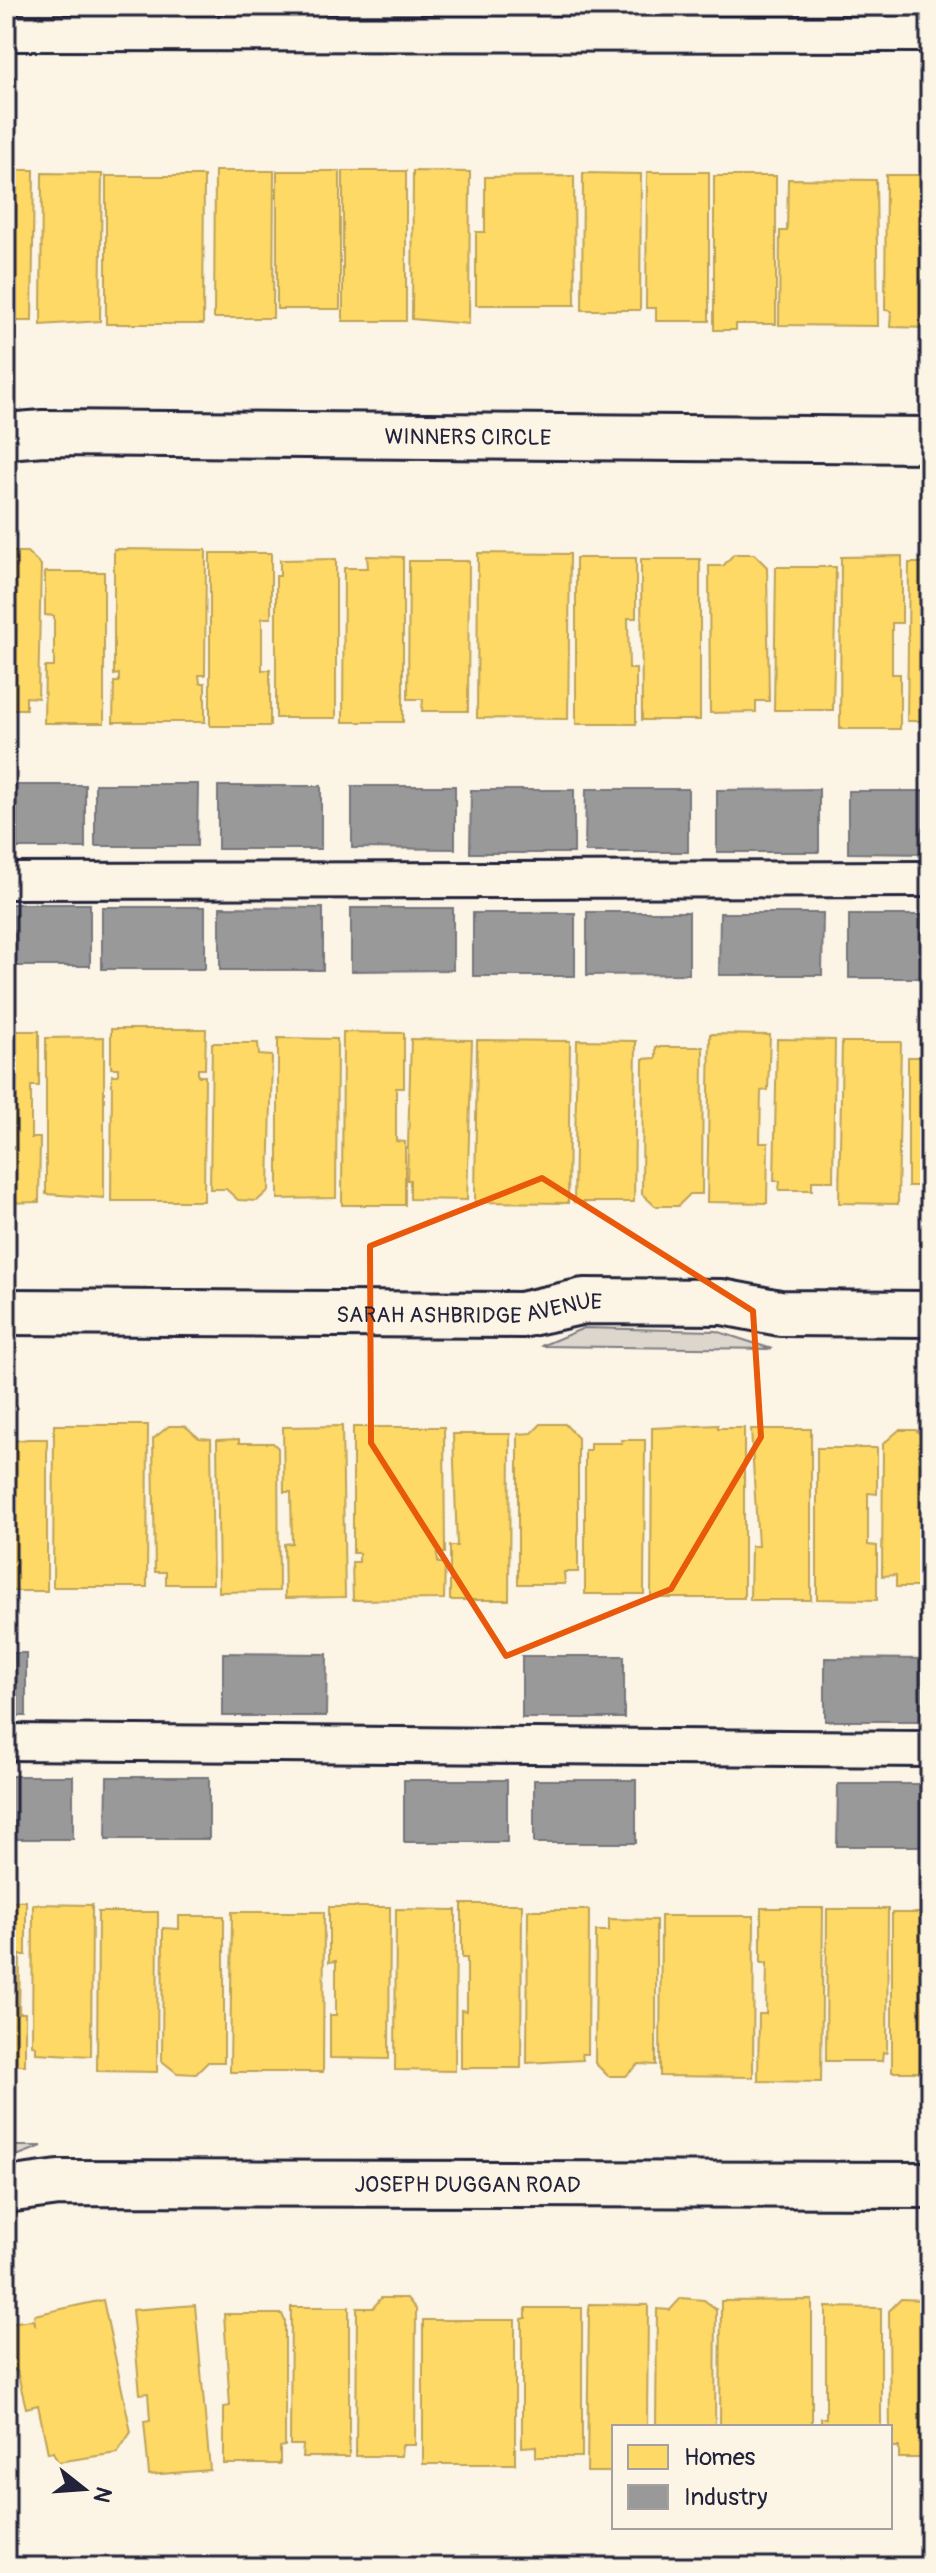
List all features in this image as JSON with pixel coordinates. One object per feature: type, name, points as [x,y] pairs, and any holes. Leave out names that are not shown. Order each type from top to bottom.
[{"type":"street","name":"WINNERS CIRCLE","points":[[6,436],[58,433],[930,440]]},
{"type":"street","name":"SARAH ASHBRIDGE AVENUE","points":[[6,1312],[521,1315],[599,1301],[722,1302],[780,1313],[930,1314]]},
{"type":"street","name":"JOSEPH DUGGAN ROAD","points":[[6,2190],[59,2183],[930,2185]]},
{"type":"lane","points":[[6,33],[930,34]]},
{"type":"lane","points":[[6,881],[930,879]]},
{"type":"lane","points":[[6,1742],[930,1749]]},
{"type":"highlighted area","points":[[542,1178],[753,1311],[761,1437],[671,1589],[506,1656],[371,1443],[370,1246]]},
{"type":"shaded area","points":[[584,1328],[716,1331],[772,1349],[541,1346]]},
{"type":"shaded area","points":[[6,2146],[42,2146],[6,2160]]},
{"type":"building: Homes","points":[[6,170],[34,170],[32,321],[6,321]]},
{"type":"building: Homes","points":[[215,171],[274,171],[273,318],[214,318]]},
{"type":"building: Homes","points":[[277,171],[340,171],[340,309],[277,309]]},
{"type":"building: Homes","points":[[343,171],[406,171],[406,321],[343,321]]},
{"type":"building: Homes","points":[[413,171],[470,172],[469,324],[412,319]]},
{"type":"building: Homes","points":[[647,172],[709,172],[709,321],[656,321],[656,308],[646,308]]},
{"type":"building: Homes","points":[[42,173],[102,174],[100,321],[41,325]]},
{"type":"building: Homes","points":[[583,173],[641,174],[640,310],[582,310]]},
{"type":"building: Homes","points":[[886,175],[930,175],[930,328],[890,327],[891,311],[885,310]]},
{"type":"building: Homes","points":[[106,176],[204,176],[203,324],[106,324]]},
{"type":"building: Homes","points":[[574,176],[575,305],[476,305],[476,232],[485,232],[485,177]]},
{"type":"building: Homes","points":[[714,176],[776,176],[776,324],[736,324],[736,330],[714,330]]},
{"type":"building: Homes","points":[[788,179],[876,180],[878,326],[779,325],[780,231],[787,231]]},
{"type":"building: Homes","points":[[114,549],[206,550],[205,675],[199,675],[200,683],[205,683],[205,722],[113,722],[114,682],[119,682],[119,674],[114,675]]},
{"type":"building: Homes","points":[[6,552],[27,552],[41,565],[38,698],[26,697],[26,709],[6,709]]},
{"type":"building: Homes","points":[[210,553],[271,553],[271,618],[262,618],[262,670],[270,670],[270,726],[210,726]]},
{"type":"building: Homes","points":[[478,553],[570,554],[568,719],[477,718]]},
{"type":"building: Homes","points":[[734,554],[754,554],[767,567],[769,701],[756,701],[756,712],[710,713],[709,566],[723,566]]},
{"type":"building: Homes","points":[[367,556],[403,557],[403,722],[343,722],[344,568],[368,568]]},
{"type":"building: Homes","points":[[902,556],[902,623],[892,623],[892,674],[900,674],[900,729],[840,729],[841,557]]},
{"type":"building: Homes","points":[[576,558],[636,558],[636,618],[628,618],[629,669],[636,669],[636,724],[576,724]]},
{"type":"building: Homes","points":[[336,559],[336,718],[276,718],[276,576],[280,576],[280,560]]},
{"type":"building: Homes","points":[[641,559],[700,559],[700,720],[642,720]]},
{"type":"building: Homes","points":[[409,561],[469,561],[468,711],[422,711],[423,699],[408,699]]},
{"type":"building: Homes","points":[[909,563],[930,563],[930,721],[907,721]]},
{"type":"building: Homes","points":[[776,567],[836,567],[833,710],[774,710]]},
{"type":"building: Homes","points":[[45,572],[104,572],[104,723],[44,723],[45,667],[54,667],[54,616],[45,615]]},
{"type":"building: Homes","points":[[111,1029],[206,1029],[205,1069],[198,1069],[198,1076],[205,1076],[204,1201],[111,1201],[112,1075],[118,1075],[118,1068],[111,1068]]},
{"type":"building: Homes","points":[[6,1031],[39,1031],[39,1086],[31,1086],[31,1138],[40,1138],[39,1202],[6,1203]]},
{"type":"building: Homes","points":[[343,1032],[404,1033],[404,1088],[396,1088],[396,1141],[405,1142],[405,1205],[342,1205]]},
{"type":"building: Homes","points":[[710,1034],[770,1035],[768,1090],[761,1091],[760,1143],[768,1143],[767,1203],[707,1202]]},
{"type":"building: Homes","points":[[104,1037],[104,1198],[46,1194],[46,1038]]},
{"type":"building: Homes","points":[[278,1038],[337,1039],[336,1198],[278,1199]]},
{"type":"building: Homes","points":[[411,1039],[472,1040],[467,1200],[410,1199],[410,1180],[407,1180]]},
{"type":"building: Homes","points":[[777,1039],[835,1040],[833,1181],[812,1181],[812,1190],[779,1190],[780,1181],[774,1181]]},
{"type":"building: Homes","points":[[477,1040],[570,1041],[568,1203],[475,1202]]},
{"type":"building: Homes","points":[[577,1040],[636,1041],[634,1202],[574,1202]]},
{"type":"building: Homes","points":[[842,1042],[901,1042],[898,1204],[839,1203]]},
{"type":"building: Homes","points":[[212,1043],[258,1043],[259,1055],[272,1056],[269,1190],[257,1201],[238,1200],[226,1189],[210,1189]]},
{"type":"building: Homes","points":[[921,1045],[930,1045],[930,1186],[908,1186],[908,1057],[921,1057]]},
{"type":"building: Homes","points":[[656,1047],[703,1047],[702,1194],[690,1194],[678,1206],[655,1206],[642,1194],[643,1059],[656,1058]]},
{"type":"building: Homes","points":[[541,1424],[565,1424],[578,1438],[578,1572],[564,1572],[565,1584],[518,1584],[518,1434],[532,1433]]},
{"type":"building: Homes","points":[[54,1425],[148,1425],[147,1587],[53,1587]]},
{"type":"building: Homes","points":[[718,1425],[718,1428],[744,1428],[744,1598],[651,1598],[652,1428]]},
{"type":"building: Homes","points":[[169,1426],[185,1426],[199,1438],[211,1439],[213,1584],[166,1584],[166,1572],[155,1572],[153,1439]]},
{"type":"building: Homes","points":[[342,1426],[345,1597],[285,1598],[284,1544],[292,1543],[291,1492],[284,1492],[283,1427]]},
{"type":"building: Homes","points":[[353,1427],[444,1427],[445,1553],[437,1553],[438,1563],[445,1563],[444,1599],[353,1600],[352,1562],[359,1562],[359,1553],[353,1553]]},
{"type":"building: Homes","points":[[751,1429],[811,1429],[811,1600],[750,1600],[751,1546],[758,1546]]},
{"type":"building: Homes","points":[[899,1430],[916,1430],[930,1443],[930,1587],[896,1587],[896,1575],[882,1576],[883,1444]]},
{"type":"building: Homes","points":[[453,1434],[510,1434],[509,1600],[450,1600],[450,1546],[457,1546]]},
{"type":"building: Homes","points":[[47,1439],[47,1591],[6,1591],[6,1442]]},
{"type":"building: Homes","points":[[239,1439],[239,1443],[273,1443],[278,1448],[279,1591],[219,1592],[217,1440]]},
{"type":"building: Homes","points":[[621,1440],[645,1440],[644,1594],[585,1594],[585,1450],[590,1450],[590,1443],[622,1443]]},
{"type":"building: Homes","points":[[817,1448],[877,1448],[877,1494],[868,1493],[868,1545],[877,1546],[877,1600],[817,1599]]},
{"type":"building: Homes","points":[[6,1901],[26,1901],[26,1955],[20,1955],[19,2013],[25,2013],[25,2065],[6,2065]]},
{"type":"building: Homes","points":[[33,1904],[92,1905],[91,2056],[36,2053],[36,2046],[32,2045]]},
{"type":"building: Homes","points":[[462,1904],[522,1904],[521,2068],[461,2068],[461,2010],[467,2011],[467,1958],[462,1958]]},
{"type":"building: Homes","points":[[329,1907],[390,1907],[389,2059],[330,2058],[330,2015],[336,2015],[336,1961],[329,1962]]},
{"type":"building: Homes","points":[[761,1908],[823,1908],[821,2082],[758,2081],[759,2014],[766,2014],[767,1963],[761,1963]]},
{"type":"building: Homes","points":[[396,1909],[456,1910],[455,2071],[395,2070]]},
{"type":"building: Homes","points":[[827,1909],[888,1909],[887,2053],[883,2052],[882,2061],[826,2061]]},
{"type":"building: Homes","points":[[528,1910],[589,1910],[588,2054],[582,2054],[583,2060],[527,2063]]},
{"type":"building: Homes","points":[[98,1912],[158,1912],[157,2072],[97,2071]]},
{"type":"building: Homes","points":[[232,1912],[324,1912],[323,2072],[230,2072]]},
{"type":"building: Homes","points":[[892,1913],[930,1913],[930,2072],[892,2072]]},
{"type":"building: Homes","points":[[179,1916],[224,1916],[224,2062],[208,2062],[196,2074],[177,2073],[162,2061],[163,1928],[179,1929]]},
{"type":"building: Homes","points":[[661,1916],[754,1916],[753,2077],[660,2076]]},
{"type":"building: Homes","points":[[609,1919],[656,1920],[656,2065],[639,2064],[626,2076],[608,2076],[595,2063],[596,1931],[609,1931]]},
{"type":"building: Homes","points":[[381,2298],[407,2298],[416,2309],[415,2445],[402,2445],[401,2456],[356,2456],[357,2308],[373,2308]]},
{"type":"building: Homes","points":[[681,2298],[704,2300],[716,2309],[715,2425],[656,2425],[657,2309],[670,2310]]},
{"type":"building: Homes","points":[[901,2299],[924,2300],[930,2306],[930,2458],[899,2458],[899,2447],[892,2447],[889,2311]]},
{"type":"building: Homes","points":[[103,2300],[131,2432],[117,2453],[58,2462],[53,2452],[48,2453],[38,2405],[26,2408],[17,2371],[6,2368],[6,2327],[8,2323],[32,2320],[35,2324],[34,2315]]},
{"type":"building: Homes","points":[[812,2300],[812,2425],[720,2425],[721,2301]]},
{"type":"building: Homes","points":[[589,2304],[648,2305],[647,2425],[612,2425],[612,2472],[587,2472]]},
{"type":"building: Homes","points":[[195,2305],[210,2470],[149,2475],[144,2421],[150,2420],[148,2393],[140,2394],[132,2310]]},
{"type":"building: Homes","points":[[291,2307],[349,2307],[349,2457],[302,2457],[303,2445],[290,2445]]},
{"type":"building: Homes","points":[[826,2307],[881,2308],[881,2425],[821,2425],[821,2418],[826,2418]]},
{"type":"building: Homes","points":[[526,2308],[582,2308],[582,2457],[536,2457],[536,2446],[522,2447],[522,2319],[526,2318]]},
{"type":"building: Homes","points":[[224,2314],[282,2314],[285,2321],[285,2446],[280,2447],[280,2464],[224,2464],[224,2407],[230,2406]]},
{"type":"building: Homes","points":[[423,2320],[515,2320],[515,2464],[423,2464]]},
{"type":"building: Industry","points":[[95,784],[198,784],[197,846],[95,846]]},
{"type":"building: Industry","points":[[6,785],[85,785],[85,848],[6,848]]},
{"type":"building: Industry","points":[[218,786],[321,786],[321,849],[218,849]]},
{"type":"building: Industry","points":[[352,786],[455,786],[455,849],[352,848]]},
{"type":"building: Industry","points":[[586,789],[688,789],[688,852],[585,852]]},
{"type":"building: Industry","points":[[819,789],[819,852],[717,852],[717,790]]},
{"type":"building: Industry","points":[[471,790],[574,790],[574,853],[470,853]]},
{"type":"building: Industry","points":[[848,791],[930,791],[930,854],[848,853]]},
{"type":"building: Industry","points":[[6,904],[90,904],[90,966],[6,966]]},
{"type":"building: Industry","points":[[102,907],[205,907],[205,969],[102,969]]},
{"type":"building: Industry","points":[[220,907],[323,908],[323,970],[220,970]]},
{"type":"building: Industry","points":[[351,908],[453,908],[453,970],[351,971]]},
{"type":"building: Industry","points":[[587,912],[689,912],[689,974],[587,975]]},
{"type":"building: Industry","points":[[473,913],[575,913],[575,976],[473,976]]},
{"type":"building: Industry","points":[[720,913],[823,913],[822,975],[719,975]]},
{"type":"building: Industry","points":[[849,915],[930,915],[930,978],[849,978]]},
{"type":"building: Industry","points":[[6,1653],[26,1653],[26,1716],[6,1716]]},
{"type":"building: Industry","points":[[223,1653],[327,1654],[326,1716],[223,1716]]},
{"type":"building: Industry","points":[[522,1656],[624,1656],[624,1718],[522,1718]]},
{"type":"building: Industry","points":[[825,1658],[929,1659],[928,1721],[825,1721]]},
{"type":"building: Industry","points":[[6,1776],[73,1776],[73,1839],[6,1839]]},
{"type":"building: Industry","points":[[107,1777],[209,1777],[209,1839],[106,1839]]},
{"type":"building: Industry","points":[[404,1780],[507,1780],[507,1842],[404,1842]]},
{"type":"building: Industry","points":[[534,1780],[636,1780],[636,1843],[534,1843]]},
{"type":"building: Industry","points":[[838,1784],[930,1784],[930,1846],[837,1846]]}]
